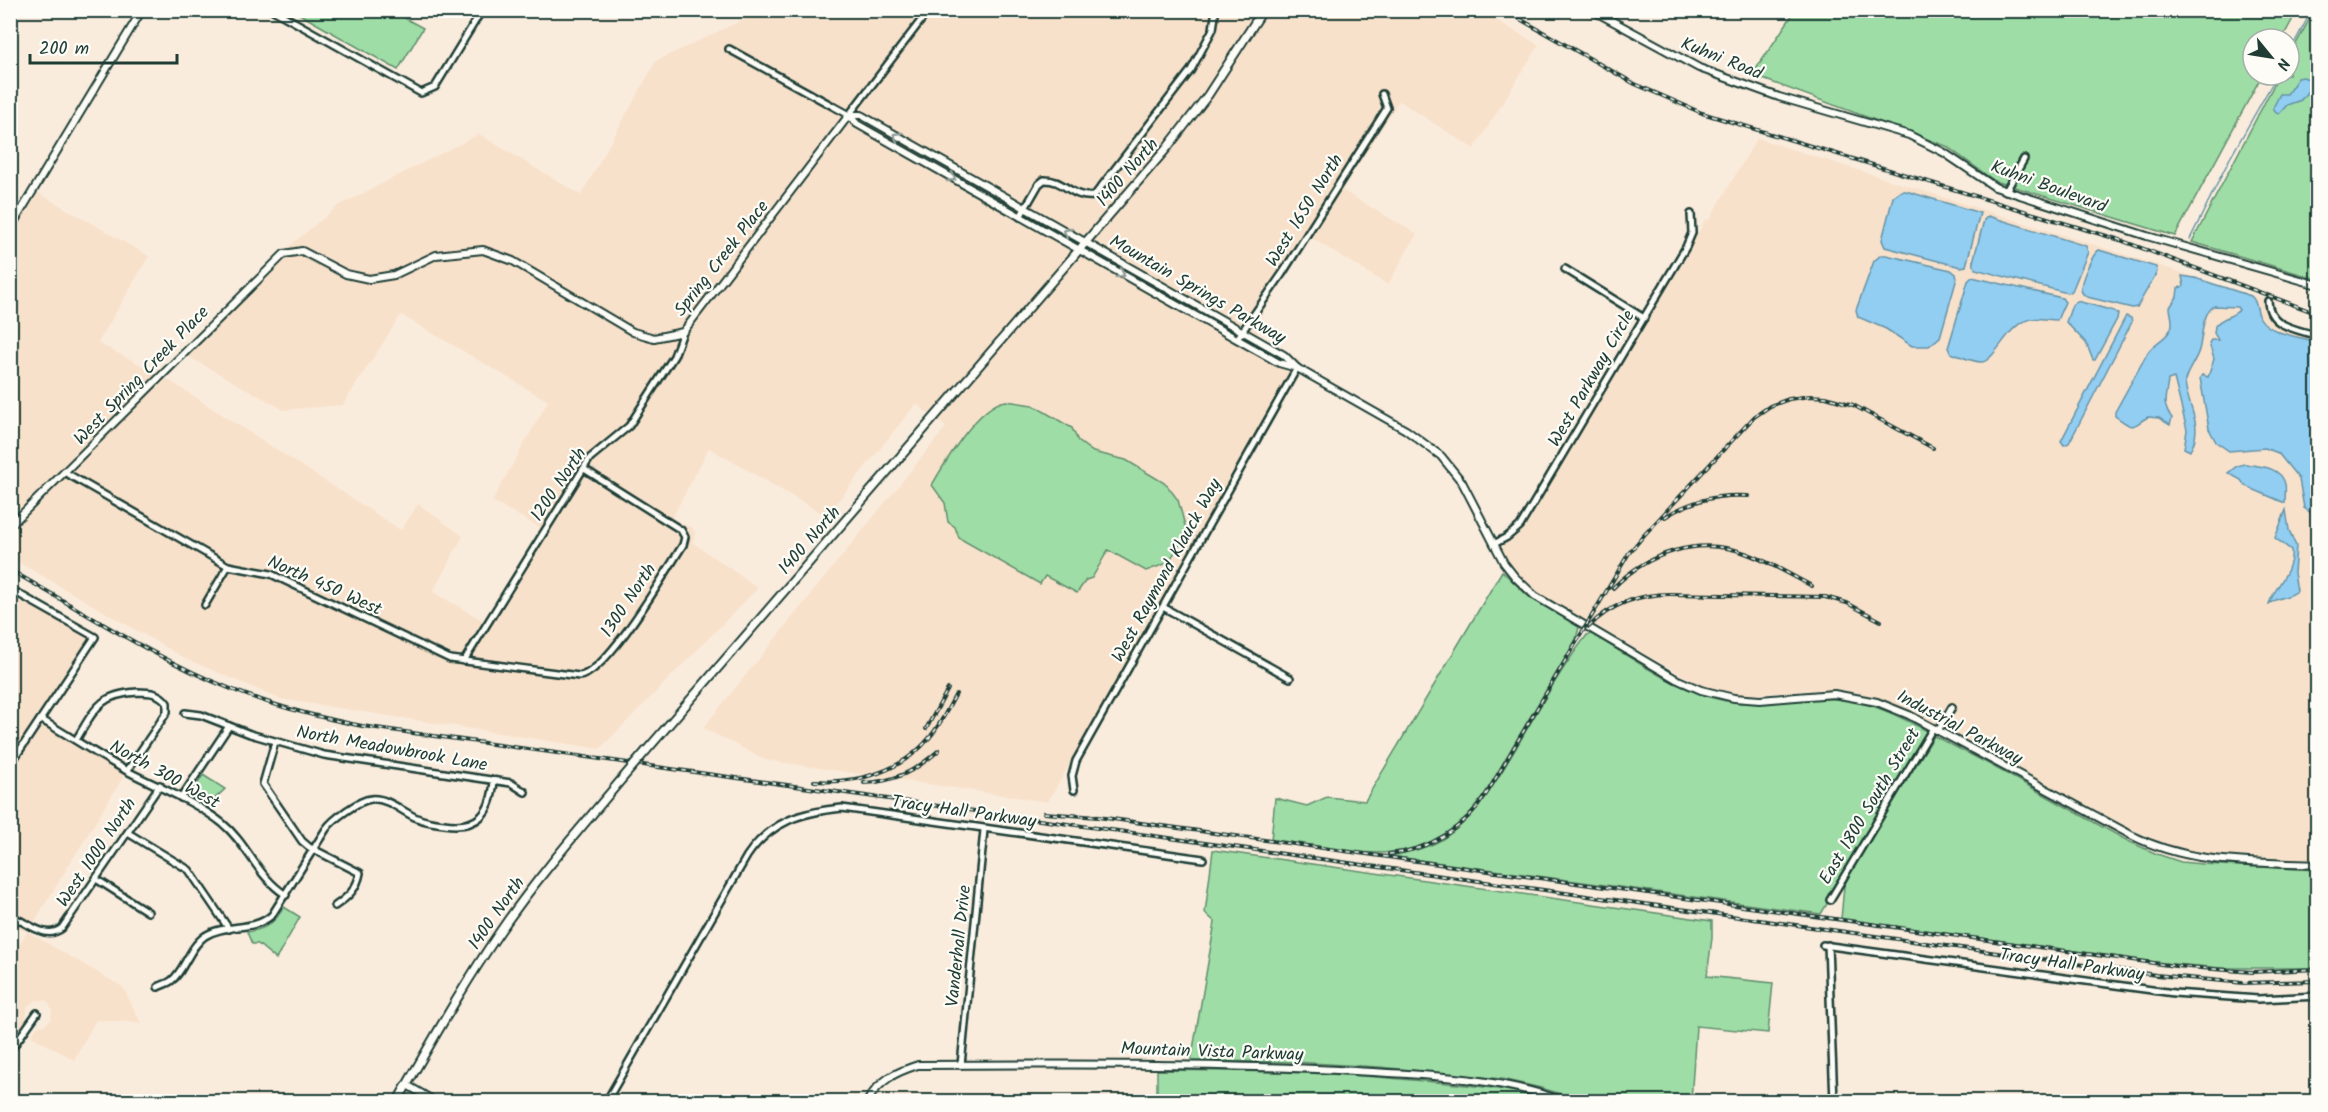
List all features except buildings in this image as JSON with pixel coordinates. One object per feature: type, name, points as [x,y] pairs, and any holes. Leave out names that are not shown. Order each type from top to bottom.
[{"type":"main road","name":"1400 North","points":[[397,1101],[498,934],[556,857],[1188,122],[1232,60],[1263,10]]},
{"type":"street","points":[[10,229],[142,10]]},
{"type":"street","points":[[273,10],[417,92],[425,92],[435,87],[482,10]]},
{"type":"street","name":"Spring Creek Place","points":[[295,251],[308,253],[346,274],[369,279],[394,275],[436,255],[483,250],[513,261],[633,332],[654,338],[683,332],[929,10]]},
{"type":"street","name":"Kuhni Road","points":[[1592,10],[1699,68],[1779,96]]},
{"type":"street","points":[[1020,216],[1044,180],[1051,180],[1083,198],[1094,196],[1191,70],[1213,29],[1215,16]]},
{"type":"street","name":"Mountain Springs Parkway","points":[[729,49],[849,115],[857,124],[1283,366],[1297,368]]},
{"type":"street","name":"West 1650 North","points":[[1237,339],[1298,249],[1387,108],[1382,94]]},
{"type":"street","name":"Kuhni Boulevard","points":[[1779,96],[1910,135],[1943,152],[1987,183],[2006,191],[2147,236],[2318,285]]},
{"type":"street","name":"Mountain Springs Parkway","points":[[849,115],[861,115],[1284,355],[1297,368]]},
{"type":"street","points":[[2006,191],[2024,159]]},
{"type":"street","name":"West Parkway Circle","points":[[1494,544],[1520,526],[1686,247],[1692,233],[1691,214]]},
{"type":"street","name":"West Spring Creek Place","points":[[10,526],[66,473],[279,257],[295,251]]},
{"type":"street","points":[[1565,269],[1644,318]]},
{"type":"street","points":[[2268,301],[2271,314],[2277,322],[2318,336]]},
{"type":"street","name":"1200 North","points":[[465,661],[590,458],[628,426],[674,356],[683,332]]},
{"type":"street","name":"Industrial Parkway","points":[[1297,368],[1406,430],[1435,450],[1462,482],[1504,563],[1525,587],[1551,607],[1677,679],[1701,690],[1751,700],[1825,694],[1851,695],[1886,705],[2131,836],[2158,848],[2209,860],[2318,865]]},
{"type":"street","name":"West Raymond Klauck Way","points":[[1074,790],[1072,776],[1076,761],[1297,368]]},
{"type":"street","name":"1300 North","points":[[584,468],[681,530],[685,537],[683,545],[641,611],[614,647],[588,674]]},
{"type":"street","name":"North 450 West","points":[[66,473],[228,566],[271,574],[450,659],[573,676],[588,674]]},
{"type":"street","points":[[206,605],[228,566]]},
{"type":"street","points":[[10,589],[95,637],[10,765]]},
{"type":"street","points":[[1163,608],[1290,678]]},
{"type":"street","points":[[76,740],[98,706],[111,697],[121,693],[152,693],[162,698],[168,706],[167,712],[128,771]]},
{"type":"street","name":"East 1800 South Street","points":[[1830,900],[1952,707]]},
{"type":"street","name":"North Meadowbrook Lane","points":[[185,713],[201,715],[275,742],[335,757],[511,783],[525,792]]},
{"type":"street","name":"North 300 West","points":[[42,720],[128,771],[160,785],[208,813],[231,831],[265,878],[286,895]]},
{"type":"street","points":[[181,798],[229,726]]},
{"type":"street","points":[[275,742],[263,784],[302,841],[360,873],[358,882],[349,896],[335,906]]},
{"type":"street","points":[[158,987],[172,981],[193,947],[206,936],[263,923],[272,915],[315,850],[326,829],[336,818],[371,799],[384,801],[428,822],[458,826],[473,823],[491,800],[494,781]]},
{"type":"street","name":"West 1000 North","points":[[10,916],[23,920],[43,932],[54,933],[62,928],[160,785]]},
{"type":"street","name":"Tracy Hall Parkway","points":[[606,1101],[756,842],[775,827],[813,811],[842,808],[984,830],[1203,859]]},
{"type":"street","name":"Vanderhall Drive","points":[[961,1065],[984,830]]},
{"type":"street","points":[[128,833],[189,870],[229,929]]},
{"type":"street","points":[[96,879],[148,912]]},
{"type":"street","name":"Tracy Hall Parkway","points":[[1834,1101],[1826,945],[2174,993],[2258,999],[2318,996]]},
{"type":"street","points":[[10,1051],[37,1013]]},
{"type":"street","name":"Mountain Vista Parkway","points":[[867,1101],[881,1082],[897,1072],[918,1065],[1107,1063],[1306,1068],[1406,1074],[1480,1081],[1566,1101]]},
{"type":"street","points":[[407,1085],[435,1101]]},
{"type":"shaded area","points":[[1479,10],[1539,45],[1474,149],[1399,101],[1342,190],[1417,234],[1388,285],[1311,238],[1255,325],[1259,335],[1301,361],[1048,802],[765,760],[703,728],[946,427],[916,404],[826,516],[709,448],[672,518],[682,525],[692,527],[696,535],[692,542],[758,588],[600,749],[280,699],[186,659],[11,558],[11,218],[30,188],[149,256],[98,343],[161,375],[401,530],[418,504],[463,536],[433,592],[488,623],[544,530],[492,501],[548,401],[401,315],[343,405],[284,410],[182,353],[294,242],[338,206],[479,134],[581,195],[656,61],[761,11]]},
{"type":"shaded area","points":[[1757,138],[2262,298],[2265,301],[2267,315],[2275,326],[2317,340],[2317,861],[2199,854],[2156,842],[1904,708],[1871,695],[1828,689],[1747,695],[1698,684],[1544,597],[1529,586],[1501,552],[1503,546],[1524,528],[1706,219],[1709,220]]},
{"type":"shaded area","points":[[11,589],[95,637],[42,719],[127,771],[28,932],[123,987],[141,1023],[96,1020],[74,1060],[31,1036],[37,1027],[46,1024],[51,1019],[52,1009],[47,1001],[36,1000],[28,1006],[25,1022],[20,1030],[11,1024],[11,958],[27,932],[10,925]]},
{"type":"green space","points":[[294,11],[392,11],[423,28],[398,70]]},
{"type":"green space","points":[[1795,11],[2297,11],[2288,27],[2241,27],[2241,87],[2256,87],[2175,236],[1995,181],[1946,146],[1752,75]]},
{"type":"green space","points":[[2314,11],[2317,11],[2317,279],[2192,242],[2273,87],[2301,87],[2301,35]]},
{"type":"green space","points":[[1006,401],[1033,405],[1072,428],[1078,441],[1093,452],[1126,460],[1166,484],[1178,500],[1187,533],[1168,563],[1146,571],[1108,550],[1092,578],[1086,580],[1077,593],[1045,576],[1040,584],[959,538],[955,527],[948,522],[945,503],[932,485],[954,449],[974,423],[995,405]]},
{"type":"green space","points":[[1502,571],[1528,596],[1579,627],[1576,639],[1560,667],[1491,784],[1473,810],[1442,836],[1403,851],[1363,853],[1271,840],[1275,798],[1307,806],[1327,797],[1365,801]]},
{"type":"green space","points":[[1592,634],[1656,674],[1708,697],[1740,703],[1848,700],[1884,710],[1929,732],[1821,914],[1389,856],[1435,843],[1465,821],[1484,799],[1568,662],[1587,635]]},
{"type":"green space","points":[[1934,736],[2128,841],[2157,854],[2181,862],[2317,870],[2317,968],[2221,968],[2163,963],[1841,919],[1844,886],[1853,866]]},
{"type":"green space","points":[[203,775],[225,789],[207,806],[190,796]]},
{"type":"green space","points":[[1213,850],[1712,921],[1707,976],[1773,983],[1768,1033],[1696,1026],[1691,1102],[1585,1101],[1502,1079],[1379,1067],[1294,1062],[1191,1061],[1215,922],[1205,913]]},
{"type":"green space","points":[[284,907],[300,917],[276,959],[258,944],[252,944],[247,932],[269,924]]},
{"type":"green space","points":[[1157,1070],[1284,1072],[1380,1077],[1484,1087],[1556,1101],[1151,1102],[1157,1100]]},
{"type":"water","points":[[2301,77],[2317,82],[2317,88],[2310,88],[2301,100],[2287,105],[2279,114],[2276,113],[2273,108],[2280,94],[2287,94],[2292,87],[2301,87]]},
{"type":"water","points":[[1901,191],[1980,213],[1966,266],[1961,267],[1885,247],[1882,240],[1893,197]]},
{"type":"water","points":[[1988,216],[2086,246],[2088,252],[2072,291],[2067,293],[1975,269],[1973,262],[1984,220]]},
{"type":"water","points":[[2099,250],[2156,267],[2157,272],[2137,307],[2132,308],[2087,297],[2081,290],[2084,275]]},
{"type":"water","points":[[1881,255],[1951,270],[1956,274],[1957,278],[1940,337],[1929,346],[1912,346],[1886,329],[1858,317],[1856,310],[1874,261]]},
{"type":"water","points":[[2182,276],[2251,296],[2255,301],[2260,318],[2270,328],[2317,342],[2317,517],[2304,508],[2299,479],[2278,453],[2265,448],[2229,451],[2216,442],[2209,429],[2200,378],[2202,375],[2208,377],[2214,359],[2209,343],[2211,340],[2218,340],[2214,333],[2215,326],[2239,310],[2237,307],[2214,306],[2210,310],[2205,320],[2198,354],[2186,377],[2186,391],[2196,424],[2190,451],[2184,448],[2187,430],[2174,378],[2168,380],[2165,399],[2166,408],[2172,418],[2170,425],[2159,418],[2148,417],[2130,426],[2115,416],[2115,412],[2148,352],[2172,327],[2170,307],[2177,297],[2178,288],[2184,286]]},
{"type":"water","points":[[1972,277],[2062,298],[2065,302],[2057,320],[2037,318],[2025,321],[2013,330],[1986,360],[1982,362],[1970,360],[1951,353],[1948,348],[1968,281]]},
{"type":"water","points":[[2077,301],[2118,314],[2095,360],[2086,343],[2066,322],[2072,305]]},
{"type":"water","points":[[2126,316],[2131,318],[2132,322],[2069,443],[2064,445],[2061,441]]},
{"type":"water","points":[[2244,464],[2262,466],[2279,474],[2285,485],[2285,503],[2245,486],[2241,480],[2228,473]]},
{"type":"water","points":[[2286,510],[2289,530],[2296,546],[2294,573],[2297,591],[2269,604],[2290,565],[2291,550],[2275,538]]},
{"type":"waterway","points":[[10,13],[16,10]]},
{"type":"waterway","points":[[2301,31],[2312,10]]},
{"type":"waterway","points":[[2190,239],[2229,160],[2270,87]]},
{"type":"railway","points":[[1504,10],[1635,84],[1702,113],[2120,240],[2318,314]]},
{"type":"railway","points":[[1389,854],[1419,848],[1445,835],[1457,827],[1478,806],[1629,553],[1754,417],[1770,406],[1789,399],[1810,396],[1826,397],[1853,405],[1933,448]]},
{"type":"railway","points":[[1665,517],[1685,506],[1705,499],[1748,496]]},
{"type":"railway","points":[[1613,588],[1641,565],[1657,557],[1692,547],[1709,546],[1727,548],[1754,556],[1812,586]]},
{"type":"railway","points":[[10,570],[146,649],[202,677],[279,706],[362,726],[2156,975],[2244,983],[2318,981]]},
{"type":"railway","points":[[1589,627],[1616,606],[1637,598],[1659,594],[1825,597],[1847,603],[1881,621]]},
{"type":"railway","points":[[926,729],[948,689]]},
{"type":"railway","points":[[814,781],[862,778],[906,759],[919,749],[934,732],[956,694]]},
{"type":"railway","points":[[864,783],[905,774],[939,750]]},
{"type":"railway","points":[[1044,813],[1098,817],[2175,966],[2252,972],[2318,969]]}]
